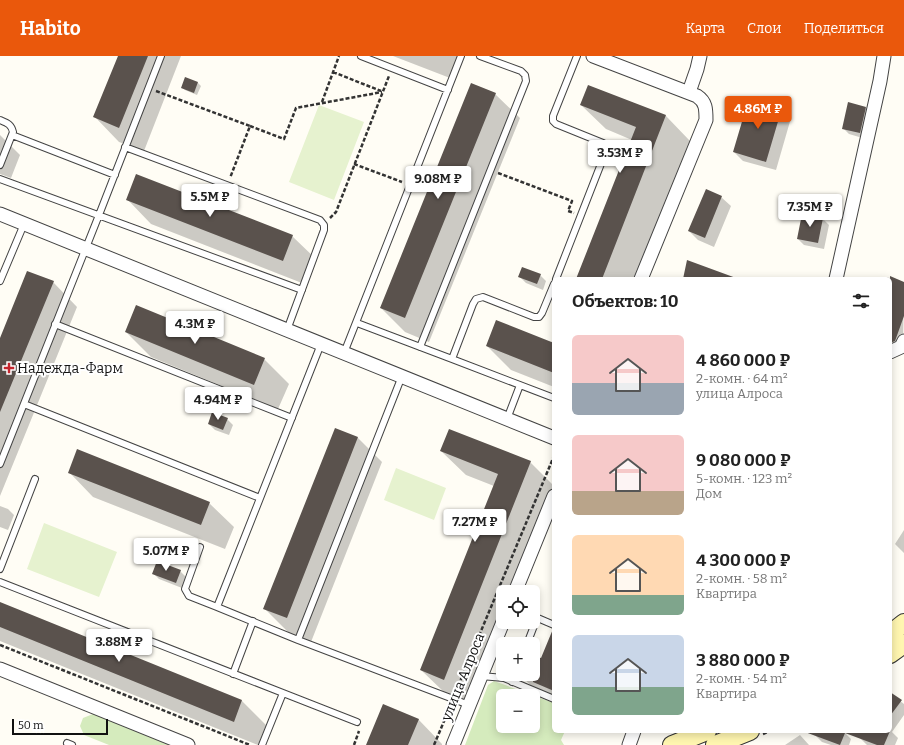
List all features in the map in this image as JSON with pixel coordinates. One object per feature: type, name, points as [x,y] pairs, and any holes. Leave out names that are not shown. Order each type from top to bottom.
[{"type":"main road","points":[[892,632],[904,623]]},
{"type":"main road","points":[[892,653],[904,644]]},
{"type":"main road","points":[[672,745],[702,733]]},
{"type":"main road","points":[[715,745],[745,733]]},
{"type":"street","points":[[592,56],[689,92],[703,100],[706,110],[706,120],[642,277]]},
{"type":"street","points":[[689,92],[700,56]]},
{"type":"street","points":[[836,277],[884,56]]},
{"type":"street","points":[[0,214],[552,437]]},
{"type":"street","points":[[892,351],[901,347],[904,341]]},
{"type":"street","points":[[518,585],[552,501]]},
{"type":"street","name":"улица Алроса","points":[[453,745],[500,629]]},
{"type":"street","points":[[0,669],[188,745]]},
{"type":"street","points":[[629,745],[633,733]]},
{"type":"lane","points":[[0,464],[161,56]]},
{"type":"lane","points":[[361,56],[448,90]]},
{"type":"lane","points":[[344,353],[461,56]]},
{"type":"lane","points":[[420,347],[526,81],[525,75],[521,71],[480,56]]},
{"type":"lane","points":[[557,277],[606,151],[606,146],[603,143],[556,124],[553,121],[553,116],[577,56]]},
{"type":"lane","points":[[0,120],[9,124],[12,127],[13,132],[0,165]]},
{"type":"lane","points":[[12,135],[115,174]]},
{"type":"lane","points":[[126,147],[320,220],[324,225],[324,230],[287,330]]},
{"type":"lane","points":[[0,178],[302,290]]},
{"type":"lane","points":[[0,282],[24,224]]},
{"type":"lane","points":[[452,359],[472,304],[476,300],[483,297],[534,317],[539,317],[552,289]]},
{"type":"lane","points":[[357,323],[552,397]]},
{"type":"lane","points":[[55,324],[292,418]]},
{"type":"lane","points":[[218,607],[321,344]]},
{"type":"lane","points":[[298,640],[402,376]]},
{"type":"lane","points":[[507,419],[520,385]]},
{"type":"lane","points":[[24,404],[260,498]]},
{"type":"lane","points":[[0,569],[35,479]]},
{"type":"lane","points":[[200,547],[185,589],[189,596],[298,640],[469,705]]},
{"type":"lane","points":[[0,582],[357,722]]},
{"type":"lane","points":[[540,619],[552,624]]},
{"type":"lane","points":[[233,674],[253,621]]},
{"type":"lane","points":[[481,676],[504,678],[552,698]]},
{"type":"lane","points":[[262,745],[283,693]]},
{"type":"path","points":[[321,102],[339,56]]},
{"type":"path","points":[[324,225],[336,212],[392,68]]},
{"type":"path","points":[[333,72],[382,92]]},
{"type":"path","points":[[148,88],[284,139],[296,108],[321,102],[382,92]]},
{"type":"path","points":[[227,185],[250,126]]},
{"type":"path","points":[[354,164],[410,186]]},
{"type":"path","points":[[490,170],[572,201],[568,211],[581,216]]},
{"type":"path","points":[[434,745],[552,461]]},
{"type":"path","points":[[0,645],[250,745]]},
{"type":"path","points":[[354,745],[359,731],[357,722]]},
{"type":"green space","points":[[319,105],[364,122],[334,200],[289,182]]},
{"type":"green space","points":[[396,468],[446,488],[434,520],[384,500]]},
{"type":"green space","points":[[44,523],[117,552],[99,597],[27,569]]},
{"type":"green space","points":[[494,681],[516,689],[496,689],[496,733],[540,733],[540,698],[552,702],[552,733],[564,733],[561,740],[564,745],[465,745],[488,685]]},
{"type":"green space","points":[[93,714],[169,745],[109,745],[84,735],[80,726],[83,718]]},
{"type":"building","points":[[118,56],[148,56],[119,128],[93,117]]},
{"type":"building","points":[[185,77],[198,82],[194,93],[181,88]]},
{"type":"building","points":[[471,83],[496,93],[405,318],[380,308]]},
{"type":"building","points":[[588,85],[666,115],[603,277],[577,277],[636,127],[580,105]]},
{"type":"building","points":[[749,98],[782,108],[766,162],[733,152]]},
{"type":"building","points":[[848,102],[866,107],[860,133],[842,129]]},
{"type":"building","points":[[136,174],[293,235],[283,261],[126,200]]},
{"type":"building","points":[[706,189],[722,196],[705,238],[688,231]]},
{"type":"building","points":[[802,214],[823,218],[818,243],[797,239]]},
{"type":"building","points":[[687,260],[733,277],[683,277]]},
{"type":"building","points":[[522,267],[541,274],[537,284],[518,277]]},
{"type":"building","points":[[27,271],[54,281],[0,412],[0,338]]},
{"type":"building","points":[[890,276],[904,282],[904,316],[895,341],[892,342],[892,277]]},
{"type":"building","points":[[136,305],[265,358],[254,385],[125,332]]},
{"type":"building","points":[[496,320],[552,342],[552,372],[486,346]]},
{"type":"building","points":[[212,412],[228,418],[223,430],[208,424]]},
{"type":"building","points":[[335,428],[358,437],[287,618],[263,609]]},
{"type":"building","points":[[449,429],[531,461],[444,680],[420,670],[498,474],[440,451]]},
{"type":"building","points":[[77,449],[210,502],[201,525],[68,473]]},
{"type":"building","points":[[157,561],[181,570],[176,583],[152,574]]},
{"type":"building","points":[[0,602],[242,700],[234,722],[0,627]]},
{"type":"building","points":[[552,631],[552,690],[533,682],[540,681],[540,658]]},
{"type":"building","points":[[892,693],[902,700],[892,713]]},
{"type":"building","points":[[383,704],[419,719],[408,745],[366,745]]},
{"type":"building","points":[[808,733],[845,733],[840,745]]},
{"type":"building","points":[[845,733],[889,733],[884,745],[877,745]]},
{"type":"place","name":"Надежда-Фарм","points":[[9,368]]}]
